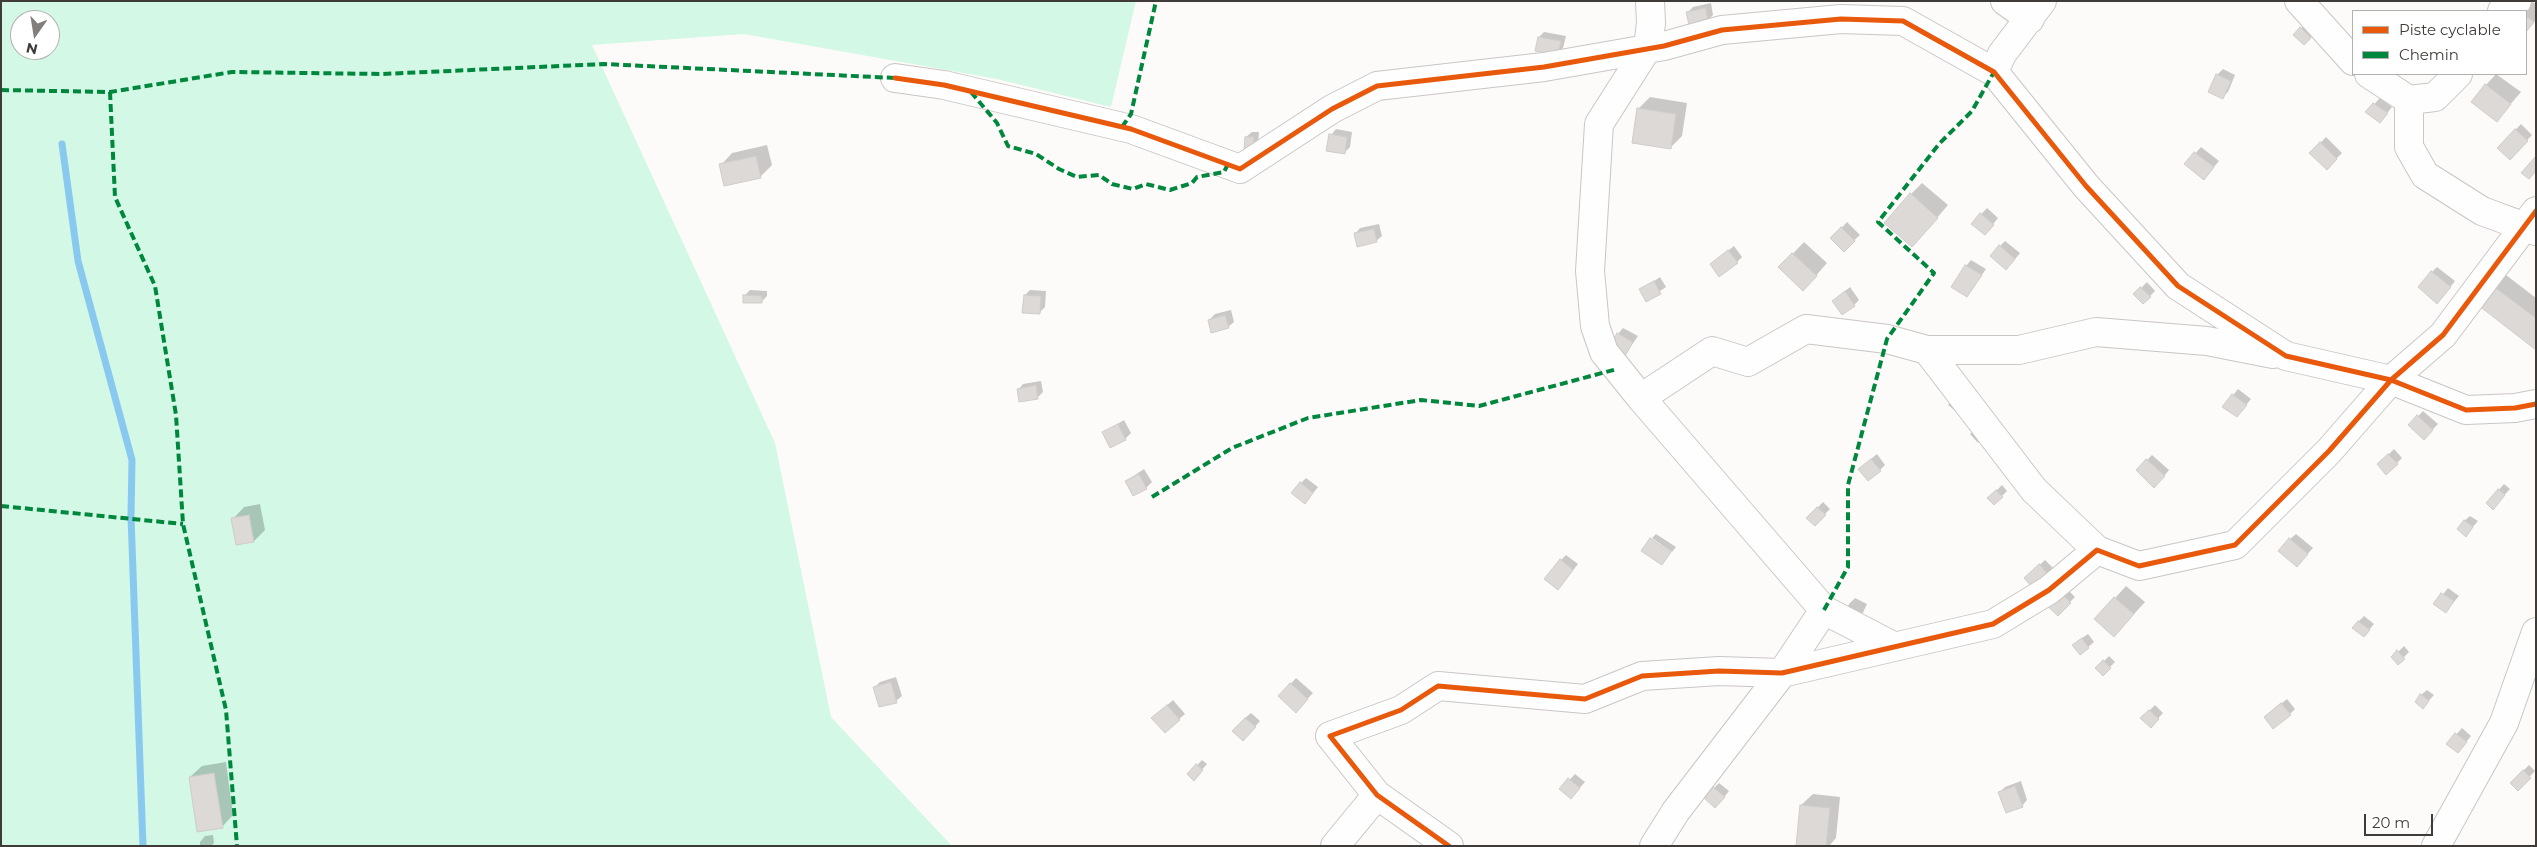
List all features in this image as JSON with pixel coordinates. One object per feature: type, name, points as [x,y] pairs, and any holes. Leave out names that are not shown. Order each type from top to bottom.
[{"type":"street","points":[[1650,1],[1651,24],[1648,47],[1598,124],[1590,271],[1595,326],[1604,352],[1641,398],[1824,610],[1893,646]]},
{"type":"street","points":[[1994,72],[2002,54],[2036,10],[2005,1]]},
{"type":"street","points":[[2298,1],[2352,60]]},
{"type":"street","points":[[2504,10],[2517,1]]},
{"type":"street","points":[[895,78],[944,85],[1131,129],[1240,169],[1332,109],[1376,86],[1544,67],[1648,47],[1664,46],[1722,30],[1841,19],[1903,21],[1994,72],[2086,186],[2178,286],[2286,356]]},
{"type":"street","points":[[2371,75],[2409,100],[2435,97],[2457,75]]},
{"type":"street","points":[[1927,350],[2034,490],[2097,550],[2139,566],[2235,545],[2329,450],[2391,380],[2443,335],[2532,223],[2482,211],[2425,175],[2409,147],[2409,100]]},
{"type":"street","points":[[1641,398],[1712,351],[1748,362],[1806,329],[1887,339],[1927,350],[2019,350],[2096,332],[2207,341],[2286,356],[2391,380],[2466,410],[2515,408],[2536,404]]},
{"type":"street","points":[[1450,846],[1377,795],[1330,736],[1401,710],[1438,686],[1585,700],[1642,676],[1719,671],[1782,673],[1993,624],[2049,590],[2097,550]]},
{"type":"street","points":[[1654,846],[1676,810],[1782,673],[1824,610]]},
{"type":"street","points":[[2436,846],[2504,722],[2536,632]]},
{"type":"street","points":[[1335,846],[1377,795]]},
{"type":"green space","points":[[1,1],[1136,1],[1111,107],[997,79],[744,34],[592,45],[775,443],[831,717],[952,846],[1,846]]},
{"type":"building","points":[[1706,8],[1708,21],[1689,25],[1686,12]]},
{"type":"building","points":[[2527,17],[2534,22],[2527,31]]},
{"type":"building","points":[[2300,27],[2311,38],[2304,45],[2293,35]]},
{"type":"building","points":[[1538,37],[1561,41],[1558,55],[1535,51]]},
{"type":"building","points":[[2216,74],[2231,81],[2223,99],[2208,92]]},
{"type":"building","points":[[2485,84],[2511,104],[2497,122],[2471,102]]},
{"type":"building","points":[[2373,103],[2388,113],[2380,123],[2365,112]]},
{"type":"building","points":[[1637,108],[1676,114],[1671,149],[1632,143]]},
{"type":"building","points":[[2515,129],[2528,141],[2510,160],[2497,148]]},
{"type":"building","points":[[1329,134],[1347,137],[1345,154],[1326,151]]},
{"type":"building","points":[[1245,137],[1254,137],[1253,151],[1244,150]]},
{"type":"building","points":[[2320,142],[2337,159],[2327,170],[2309,153]]},
{"type":"building","points":[[2194,152],[2214,167],[2204,180],[2184,164]]},
{"type":"building","points":[[756,156],[761,178],[724,186],[719,164]]},
{"type":"building","points":[[2536,156],[2536,171],[2529,179],[2521,173]]},
{"type":"building","points":[[1910,193],[1938,218],[1912,247],[1884,223]]},
{"type":"building","points":[[1980,213],[1994,225],[1985,235],[1971,224]]},
{"type":"building","points":[[1841,227],[1855,241],[1844,252],[1830,238]]},
{"type":"building","points":[[1374,229],[1377,242],[1357,247],[1354,233]]},
{"type":"building","points":[[1999,245],[2015,259],[2006,270],[1990,256]]},
{"type":"building","points":[[1728,250],[1738,263],[1719,277],[1710,264]]},
{"type":"building","points":[[1792,253],[1817,276],[1803,291],[1778,267]]},
{"type":"building","points":[[1965,265],[1982,275],[1967,297],[1951,287]]},
{"type":"building","points":[[2431,271],[2451,287],[2437,304],[2418,287]]},
{"type":"building","points":[[1654,281],[1661,294],[1646,302],[1639,289]]},
{"type":"building","points":[[2493,286],[2536,318],[2536,350],[2478,305]]},
{"type":"building","points":[[2140,287],[2151,297],[2143,304],[2133,294]]},
{"type":"building","points":[[1845,291],[1855,306],[1842,315],[1832,301]]},
{"type":"building","points":[[743,295],[762,296],[762,303],[743,303]]},
{"type":"building","points":[[1024,295],[1041,296],[1040,314],[1022,313]]},
{"type":"building","points":[[1225,315],[1229,328],[1211,333],[1208,320]]},
{"type":"building","points":[[1617,333],[1633,342],[1625,356],[1609,348]]},
{"type":"building","points":[[1036,385],[1038,399],[1019,402],[1017,389]]},
{"type":"building","points":[[2232,394],[2247,405],[2237,417],[2222,407]]},
{"type":"building","points":[[2417,415],[2433,430],[2424,440],[2408,425]]},
{"type":"building","points":[[1118,424],[1126,440],[1110,448],[1102,432]]},
{"type":"building","points":[[2388,454],[2398,464],[2386,475],[2377,464]]},
{"type":"building","points":[[1871,459],[1881,471],[1868,481],[1858,469]]},
{"type":"building","points":[[2146,459],[2165,476],[2154,488],[2136,470]]},
{"type":"building","points":[[1139,474],[1147,489],[1133,496],[1125,481]]},
{"type":"building","points":[[1300,482],[1313,493],[1305,504],[1291,493]]},
{"type":"building","points":[[2498,489],[2505,495],[2493,510],[2486,503]]},
{"type":"building","points":[[1996,490],[2003,497],[1994,505],[1987,498]]},
{"type":"building","points":[[1817,507],[1826,515],[1815,526],[1806,518]]},
{"type":"building","points":[[249,515],[254,542],[236,545],[231,518]]},
{"type":"building","points":[[2464,520],[2473,527],[2466,537],[2457,529]]},
{"type":"building","points":[[1650,538],[1671,552],[1662,565],[1641,551]]},
{"type":"building","points":[[2289,538],[2308,554],[2297,567],[2278,551]]},
{"type":"building","points":[[1560,559],[1573,570],[1558,590],[1544,579]]},
{"type":"building","points":[[2039,564],[2048,574],[2033,588],[2024,578]]},
{"type":"building","points":[[2057,589],[2071,603],[2058,616],[2044,603]]},
{"type":"building","points":[[2441,593],[2454,601],[2446,613],[2433,604]]},
{"type":"building","points":[[2114,597],[2134,614],[2114,637],[2094,619]]},
{"type":"building","points":[[2358,621],[2370,630],[2364,637],[2352,628]]},
{"type":"building","points":[[2082,638],[2089,648],[2080,655],[2072,645]]},
{"type":"building","points":[[2397,650],[2405,659],[2398,665],[2391,657]]},
{"type":"building","points":[[2103,660],[2111,668],[2103,676],[2095,668]]},
{"type":"building","points":[[891,682],[897,703],[879,707],[873,687]]},
{"type":"building","points":[[1290,683],[1308,699],[1296,713],[1278,696]]},
{"type":"building","points":[[2420,694],[2429,701],[2423,709],[2415,702]]},
{"type":"building","points":[[2281,703],[2291,715],[2273,729],[2264,717]]},
{"type":"building","points":[[1167,705],[1180,720],[1165,733],[1151,718]]},
{"type":"building","points":[[2149,710],[2159,719],[2151,728],[2140,718]]},
{"type":"building","points":[[1245,718],[1256,727],[1243,741],[1232,731]]},
{"type":"building","points":[[2455,733],[2467,742],[2458,753],[2446,744]]},
{"type":"building","points":[[1196,764],[1203,770],[1194,781],[1187,774]]},
{"type":"building","points":[[2523,770],[2531,778],[2518,791],[2510,783]]},
{"type":"building","points":[[214,773],[223,828],[197,832],[189,777]]},
{"type":"building","points":[[1568,778],[1580,788],[1571,799],[1559,789]]},
{"type":"building","points":[[2015,786],[2023,807],[2006,813],[1998,792]]},
{"type":"building","points":[[1713,787],[1725,797],[1715,808],[1704,798]]},
{"type":"building","points":[[1800,805],[1830,808],[1826,846],[1796,846]]},
{"type":"waterway","points":[[62,144],[78,261],[132,460],[131,517],[143,846]]},
{"type":"marked path","points":[[1122,127],[1131,114],[1156,1]]},
{"type":"marked path","points":[[1,90],[110,92],[232,72],[382,74],[604,64],[895,78]]},
{"type":"marked path","points":[[1824,610],[1848,567],[1848,485],[1887,339],[1934,273],[1878,222],[1939,144],[1972,111],[1994,72]]},
{"type":"marked path","points":[[110,92],[115,197],[155,286],[176,415],[183,524],[226,710],[237,846]]},
{"type":"marked path","points":[[971,92],[997,123],[1008,146],[1036,154],[1059,169],[1077,177],[1099,175],[1112,184],[1133,189],[1146,184],[1170,190],[1192,183],[1197,177],[1224,172],[1228,164]]},
{"type":"marked path","points":[[1152,497],[1232,448],[1308,418],[1421,400],[1479,406],[1617,369]]},
{"type":"marked path","points":[[1,506],[183,524]]},
{"type":"cycle path","points":[[895,78],[944,85],[1131,129],[1240,169],[1332,109],[1377,86],[1544,67],[1664,46],[1722,30],[1841,19],[1903,21],[1994,72],[2086,186],[2178,286],[2286,356],[2391,380],[2466,410],[2515,408],[2536,404]]},
{"type":"cycle path","points":[[1449,846],[1377,795],[1330,736],[1401,710],[1438,686],[1585,699],[1642,676],[1719,671],[1782,673],[1993,624],[2049,590],[2097,550],[2139,566],[2235,545],[2329,451],[2391,380],[2443,335],[2536,211]]}]
